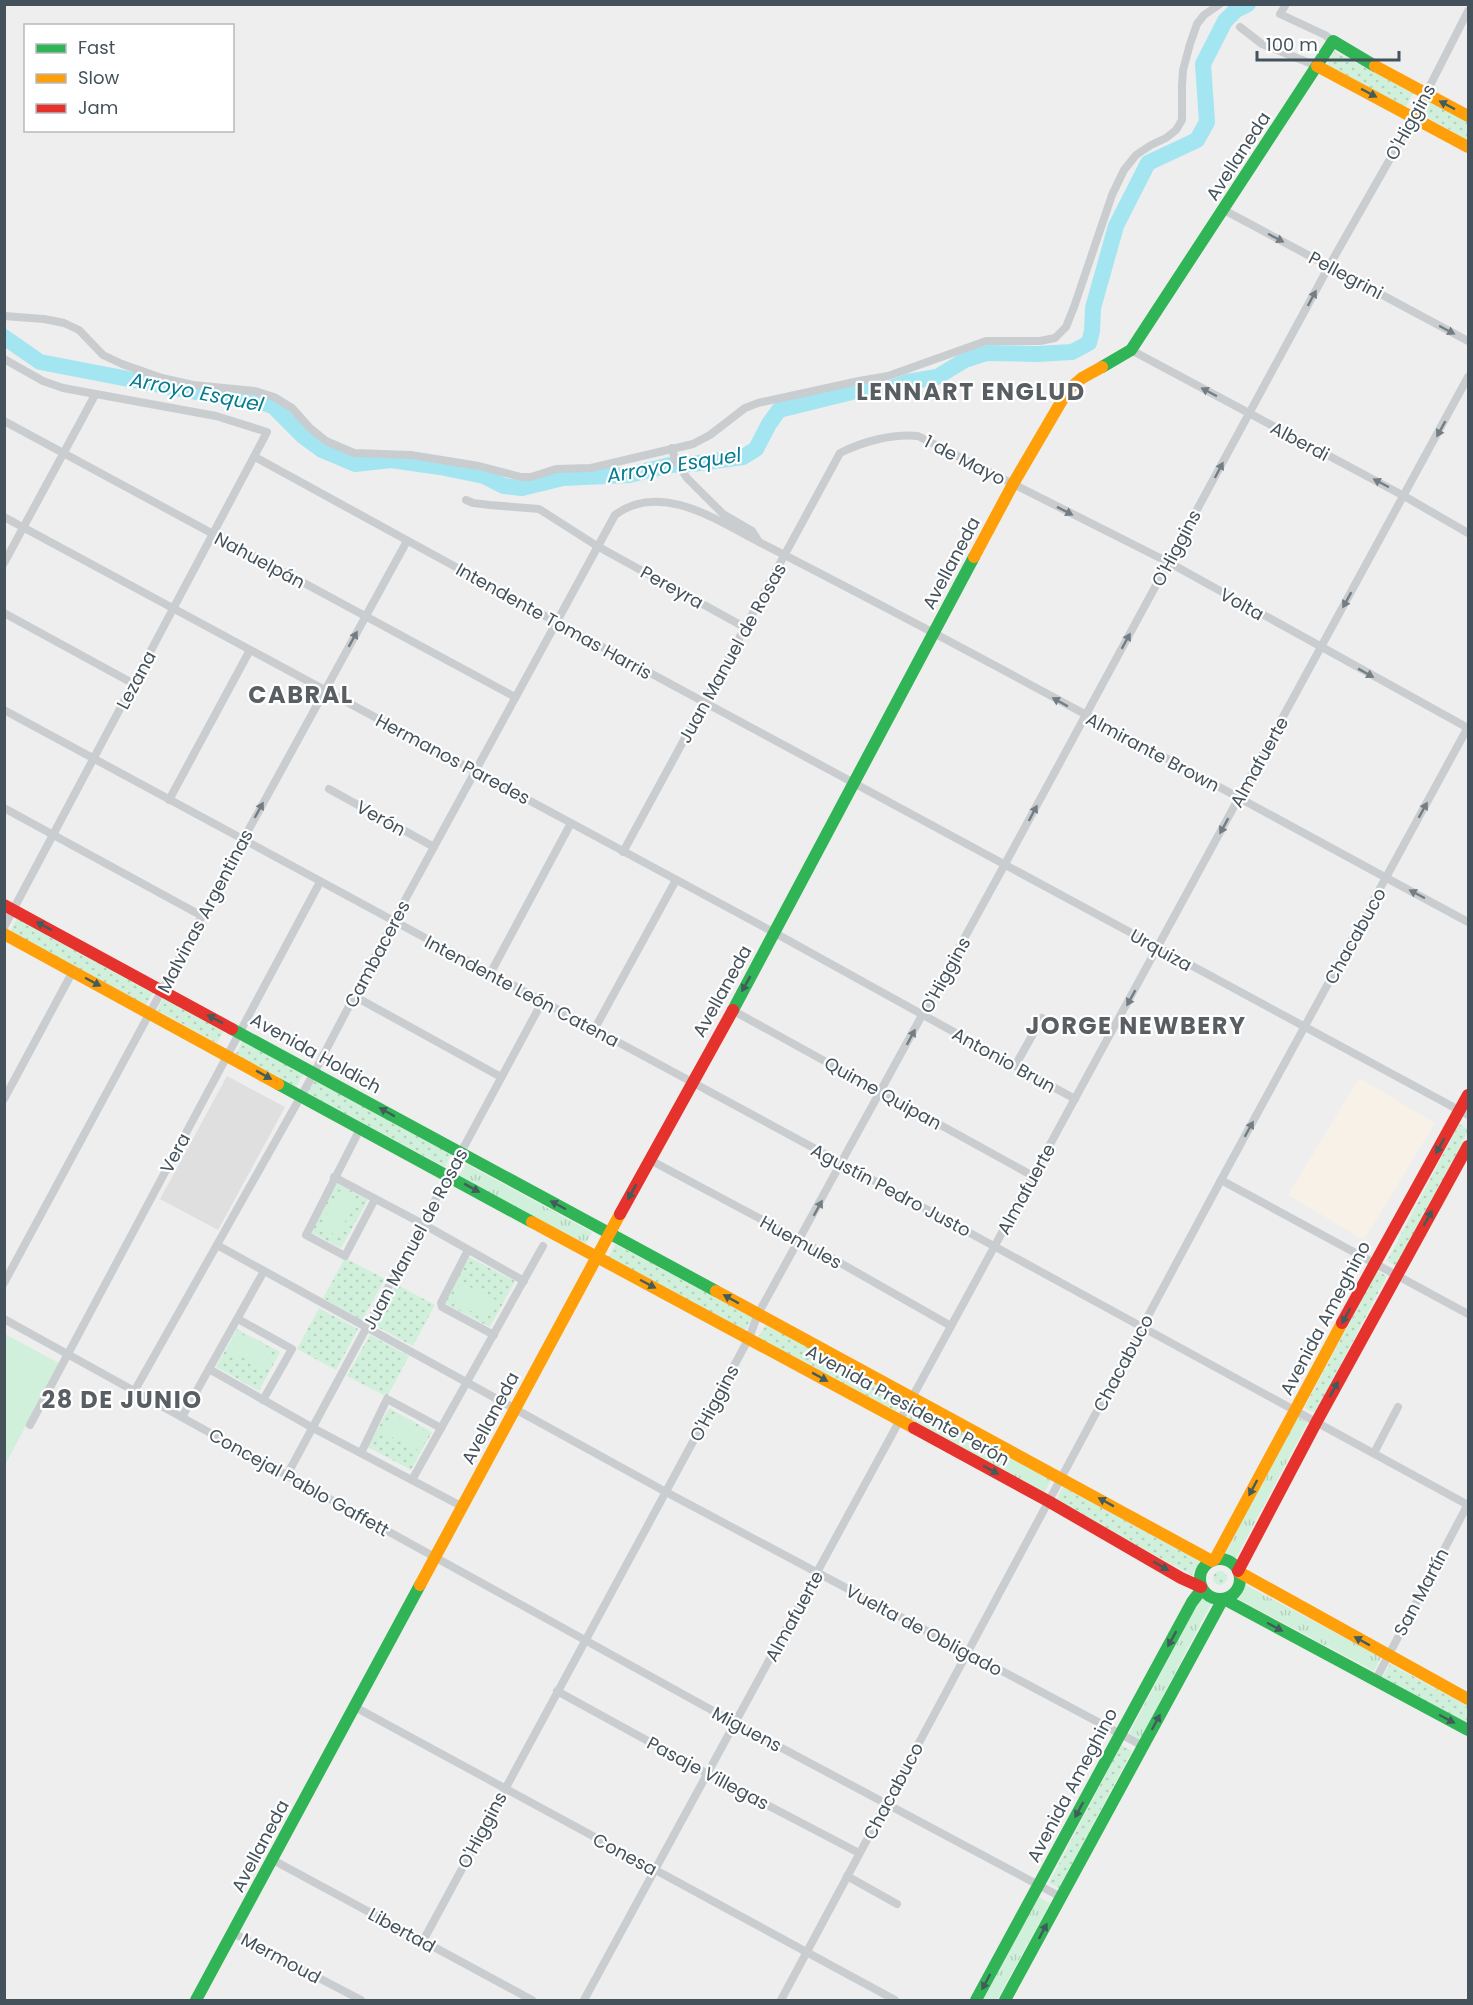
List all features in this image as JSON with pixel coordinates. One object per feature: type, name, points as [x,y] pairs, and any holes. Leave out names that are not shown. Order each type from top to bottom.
[{"type":"main road","points":[[1333,41],[1468,116]]},
{"type":"main road","name":"Avellaneda","points":[[196,2001],[597,1256],[775,933],[1013,484],[1076,380],[1121,358],[1131,350],[1333,41]]},
{"type":"main road","points":[[1317,66],[1468,147]]},
{"type":"main road","name":"Avenida Holdich","points":[[10,908],[610,1233]]},
{"type":"main road","points":[[4,934],[597,1256]]},
{"type":"main road","name":"Avenida Ameghino","points":[[1214,1560],[1374,1263],[1464,1113],[1468,1095]]},
{"type":"main road","points":[[1005,2001],[1223,1599],[1239,1587],[1238,1571],[1317,1420],[1468,1146]]},
{"type":"main road","name":"Avenida Presidente Perón","points":[[610,1233],[1214,1560]]},
{"type":"main road","name":"Avenida Presidente Perón","points":[[597,1256],[1048,1501],[1202,1588]]},
{"type":"main road","points":[[1468,1699],[1238,1571],[1228,1560],[1214,1560],[1203,1567],[1200,1573],[1202,1588],[1210,1597],[1223,1599],[1468,1730]]},
{"type":"main road","name":"Avenida Ameghino","points":[[976,2001],[1192,1602],[1202,1588]]},
{"type":"street","points":[[4,316],[64,323],[79,330],[104,355],[122,364],[179,382],[255,391],[274,397],[292,408],[326,441],[354,453],[411,455],[479,466],[508,475],[531,477],[556,470],[591,468],[700,441],[745,408],[758,403],[888,376],[986,341],[1040,341],[1055,338],[1066,327],[1112,195],[1124,170],[1136,155],[1176,130],[1182,120],[1183,70],[1190,44],[1197,24],[1204,15],[1220,4]]},
{"type":"street","points":[[1286,4],[1280,14],[1333,41]]},
{"type":"street","name":"O'Higgins","points":[[423,1941],[749,1338],[758,1314],[842,1164],[1329,266],[1414,117],[1468,11]]},
{"type":"street","points":[[1240,27],[1262,44],[1317,66]]},
{"type":"street","name":"Pellegrini","points":[[1224,210],[1468,341]]},
{"type":"street","name":"Alberdi","points":[[1131,350],[1404,496],[1468,533]]},
{"type":"street","points":[[4,359],[43,381],[95,395],[4,563]]},
{"type":"street","name":"Almafuerte","points":[[584,2001],[1468,377]]},
{"type":"street","name":"Lezana","points":[[4,927],[10,908],[54,834],[267,432],[216,416],[95,395]]},
{"type":"street","name":"Nahuelpán","points":[[4,421],[515,697]]},
{"type":"street","name":"1 de Mayo","points":[[840,453],[855,445],[906,434],[918,436],[1013,484]]},
{"type":"street","points":[[672,448],[675,460],[684,474],[723,514],[752,531],[759,542]]},
{"type":"street","name":"Juan Manuel de Rosas","points":[[623,852],[840,453]]},
{"type":"street","name":"Intendente Tomas Harris","points":[[255,457],[854,782]]},
{"type":"street","name":"Volta","points":[[1013,484],[1168,562],[1468,728]]},
{"type":"street","name":"Pereyra","points":[[466,500],[472,503],[539,509],[597,546],[746,628]]},
{"type":"street","name":"Almirante Brown","points":[[656,501],[680,504],[696,510],[934,632],[1468,922]]},
{"type":"street","name":"Cambaceres","points":[[135,1390],[314,1073],[393,922],[615,515],[626,507],[656,501]]},
{"type":"street","name":"Hermanos Paredes","points":[[4,517],[775,933]]},
{"type":"street","name":"Malvinas Argentinas","points":[[4,1283],[407,541]]},
{"type":"street","points":[[4,613],[134,684]]},
{"type":"street","points":[[169,800],[250,650]]},
{"type":"street","name":"Intendente León Catena","points":[[4,710],[692,1083]]},
{"type":"street","name":"Chacabuco","points":[[781,2001],[1221,1180],[1468,728]]},
{"type":"street","name":"Urquiza","points":[[854,782],[1464,1113]]},
{"type":"street","name":"Verón","points":[[329,789],[434,847]]},
{"type":"street","points":[[4,808],[202,916]]},
{"type":"street","points":[[490,974],[571,823]]},
{"type":"street","points":[[594,1030],[676,880]]},
{"type":"street","name":"Vera","points":[[30,1425],[320,882]]},
{"type":"street","name":"Antonio Brun","points":[[775,933],[1075,1100]]},
{"type":"street","points":[[4,1099],[73,971]]},
{"type":"street","points":[[354,996],[501,1077]]},
{"type":"street","name":"Juan Manuel de Rosas","points":[[287,1475],[542,1002]]},
{"type":"street","name":"Quime Quipan","points":[[732,1010],[1033,1176]]},
{"type":"street","points":[[1015,1066],[1042,1018]]},
{"type":"street","name":"Agustín Pedro Justo","points":[[692,1083],[1317,1420],[1468,1504]]},
{"type":"street","points":[[360,1129],[306,1235],[345,1256],[375,1199]]},
{"type":"street","name":"Huemules","points":[[650,1160],[800,1240],[951,1326]]},
{"type":"street","points":[[334,1177],[524,1281]]},
{"type":"street","points":[[1221,1180],[1468,1314]]},
{"type":"street","name":"Vuelta de Obligado","points":[[217,1245],[666,1492],[1143,1746]]},
{"type":"street","points":[[412,1480],[543,1246]]},
{"type":"street","points":[[468,1250],[441,1303],[442,1307],[494,1335]]},
{"type":"street","points":[[182,1417],[264,1271]]},
{"type":"street","points":[[238,1319],[292,1349],[263,1400]]},
{"type":"street","name":"Concejal Pablo Gaffett","points":[[4,1320],[135,1390],[435,1558]]},
{"type":"street","points":[[209,1370],[463,1507]]},
{"type":"street","points":[[361,1453],[387,1399],[441,1428]]},
{"type":"street","points":[[1374,1453],[1398,1407]]},
{"type":"street","name":"San Martín","points":[[1375,1681],[1468,1504]]},
{"type":"street","name":"Miguens","points":[[435,1558],[735,1723],[1061,1897]]},
{"type":"street","name":"Pasaje Villegas","points":[[557,1691],[859,1853]]},
{"type":"street","name":"Conesa","points":[[355,1707],[895,2001]]},
{"type":"street","name":"Libertad","points":[[273,1860],[532,2001]]},
{"type":"street","points":[[847,1876],[897,1904]]},
{"type":"street","name":"Mermoud","points":[[233,1933],[361,2001]]},
{"type":"shaded area","points":[[227,1076],[285,1107],[218,1230],[160,1199]]},
{"type":"shaded area","points":[[1359,1078],[1435,1123],[1364,1240],[1288,1195]]},
{"type":"green space","points":[[1334,51],[1413,93],[1406,107],[1327,65]]},
{"type":"green space","points":[[1429,100],[1468,121],[1468,140],[1421,114]]},
{"type":"green space","points":[[17,918],[154,991],[146,1005],[10,932]]},
{"type":"green space","points":[[164,996],[225,1029],[217,1043],[157,1010]]},
{"type":"green space","points":[[243,1040],[304,1073],[296,1087],[236,1054]]},
{"type":"green space","points":[[315,1079],[452,1152],[445,1167],[307,1093]]},
{"type":"green space","points":[[1459,1124],[1468,1129],[1468,1132],[1397,1267],[1387,1261]]},
{"type":"green space","points":[[466,1164],[592,1232],[585,1245],[459,1176]]},
{"type":"green space","points":[[337,1183],[368,1200],[341,1248],[310,1232]]},
{"type":"green space","points":[[339,1191],[357,1200],[337,1236],[320,1226]]},
{"type":"green space","points":[[615,1244],[753,1317],[745,1331],[608,1258]]},
{"type":"green space","points":[[469,1257],[515,1281],[490,1327],[444,1303]]},
{"type":"green space","points":[[345,1258],[385,1279],[362,1320],[323,1298]]},
{"type":"green space","points":[[1377,1271],[1387,1276],[1315,1413],[1304,1408]]},
{"type":"green space","points":[[460,1282],[496,1300],[487,1319],[450,1301]]},
{"type":"green space","points":[[396,1284],[435,1305],[413,1346],[374,1325]]},
{"type":"green space","points":[[319,1308],[358,1329],[336,1370],[297,1349]]},
{"type":"green space","points":[[766,1324],[903,1397],[896,1411],[758,1338]]},
{"type":"green space","points":[[237,1329],[280,1352],[259,1391],[216,1367]]},
{"type":"green space","points":[[237,1332],[273,1350],[264,1368],[228,1350]]},
{"type":"green space","points":[[5,1334],[59,1363],[5,1465]]},
{"type":"green space","points":[[370,1335],[409,1356],[387,1397],[347,1376]]},
{"type":"green space","points":[[914,1406],[1052,1479],[1044,1493],[907,1420]]},
{"type":"green space","points":[[389,1408],[432,1432],[411,1470],[368,1447]]},
{"type":"green space","points":[[393,1415],[429,1433],[420,1451],[384,1433]]},
{"type":"green space","points":[[1297,1417],[1308,1422],[1235,1560],[1225,1554]]},
{"type":"green space","points":[[1063,1487],[1200,1561],[1192,1575],[1055,1502]]},
{"type":"green space","points":[[1217,1571],[1223,1571],[1227,1578],[1223,1585],[1217,1585],[1213,1581],[1213,1575]]},
{"type":"green space","points":[[1244,1584],[1381,1657],[1374,1671],[1236,1598]]},
{"type":"green space","points":[[1201,1597],[1212,1602],[1140,1740],[1129,1734]]},
{"type":"green space","points":[[1390,1664],[1468,1706],[1468,1724],[1382,1678]]},
{"type":"green space","points":[[1121,1745],[1132,1751],[1059,1888],[1049,1883]]},
{"type":"green space","points":[[1039,1897],[1050,1903],[997,2000],[983,2000]]},
{"type":"waterway","name":"Arroyo Esquel","points":[[4,337],[40,362],[227,398],[254,400],[273,406],[303,436],[322,450],[355,464],[391,460],[440,467],[484,476],[504,486],[522,488],[563,478],[629,475],[670,465],[743,457],[756,449],[779,410],[860,390],[889,389],[907,382],[937,377],[965,360],[987,353],[1072,352],[1089,343],[1093,308],[1116,226],[1148,163],[1197,140],[1207,122],[1203,64],[1225,21],[1236,10],[1248,4]]},
{"type":"traffic: fast","points":[[1102,367],[1131,350],[1333,41],[1375,66]]},
{"type":"traffic: fast","points":[[733,1010],[974,557]]},
{"type":"traffic: fast","points":[[232,1029],[716,1291]]},
{"type":"traffic: fast","points":[[278,1084],[532,1222]]},
{"type":"traffic: fast","points":[[1220,1559],[1228,1560],[1234,1565],[1239,1571],[1240,1579],[1239,1587],[1234,1593],[1228,1598],[1220,1599],[1212,1598],[1206,1593],[1201,1587],[1200,1579],[1201,1571],[1206,1565],[1212,1560],[1220,1559]]},
{"type":"traffic: fast","points":[[196,2000],[420,1585]]},
{"type":"traffic: fast","points":[[976,2000],[1192,1602],[1202,1589]]},
{"type":"traffic: fast","points":[[1005,2000],[1223,1599]]},
{"type":"traffic: fast","points":[[1224,1599],[1468,1730]]},
{"type":"traffic: slow","points":[[1317,66],[1468,147]]},
{"type":"traffic: slow","points":[[1375,66],[1468,116]]},
{"type":"traffic: slow","points":[[974,557],[1013,484],[1068,390],[1082,378],[1102,367]]},
{"type":"traffic: slow","points":[[4,934],[278,1084]]},
{"type":"traffic: slow","points":[[420,1585],[620,1214]]},
{"type":"traffic: slow","points":[[532,1222],[914,1428]]},
{"type":"traffic: slow","points":[[716,1291],[1212,1561]]},
{"type":"traffic: slow","points":[[1215,1559],[1342,1323]]},
{"type":"traffic: slow","points":[[1239,1572],[1468,1699]]},
{"type":"traffic: jam","points":[[4,905],[232,1029]]},
{"type":"traffic: jam","points":[[620,1214],[733,1010]]},
{"type":"traffic: jam","points":[[1342,1323],[1468,1095]]},
{"type":"traffic: jam","points":[[1238,1571],[1317,1421],[1468,1146]]},
{"type":"traffic: jam","points":[[914,1428],[1048,1501],[1181,1578],[1201,1587]]},
{"type":"district","name":"LENNART ENGLUD","points":[[971,391]]},
{"type":"district","name":"CABRAL","points":[[301,694]]},
{"type":"district","name":"JORGE NEWBERY","points":[[1136,1025]]},
{"type":"district","name":"28 DE JUNIO","points":[[122,1399]]}]
